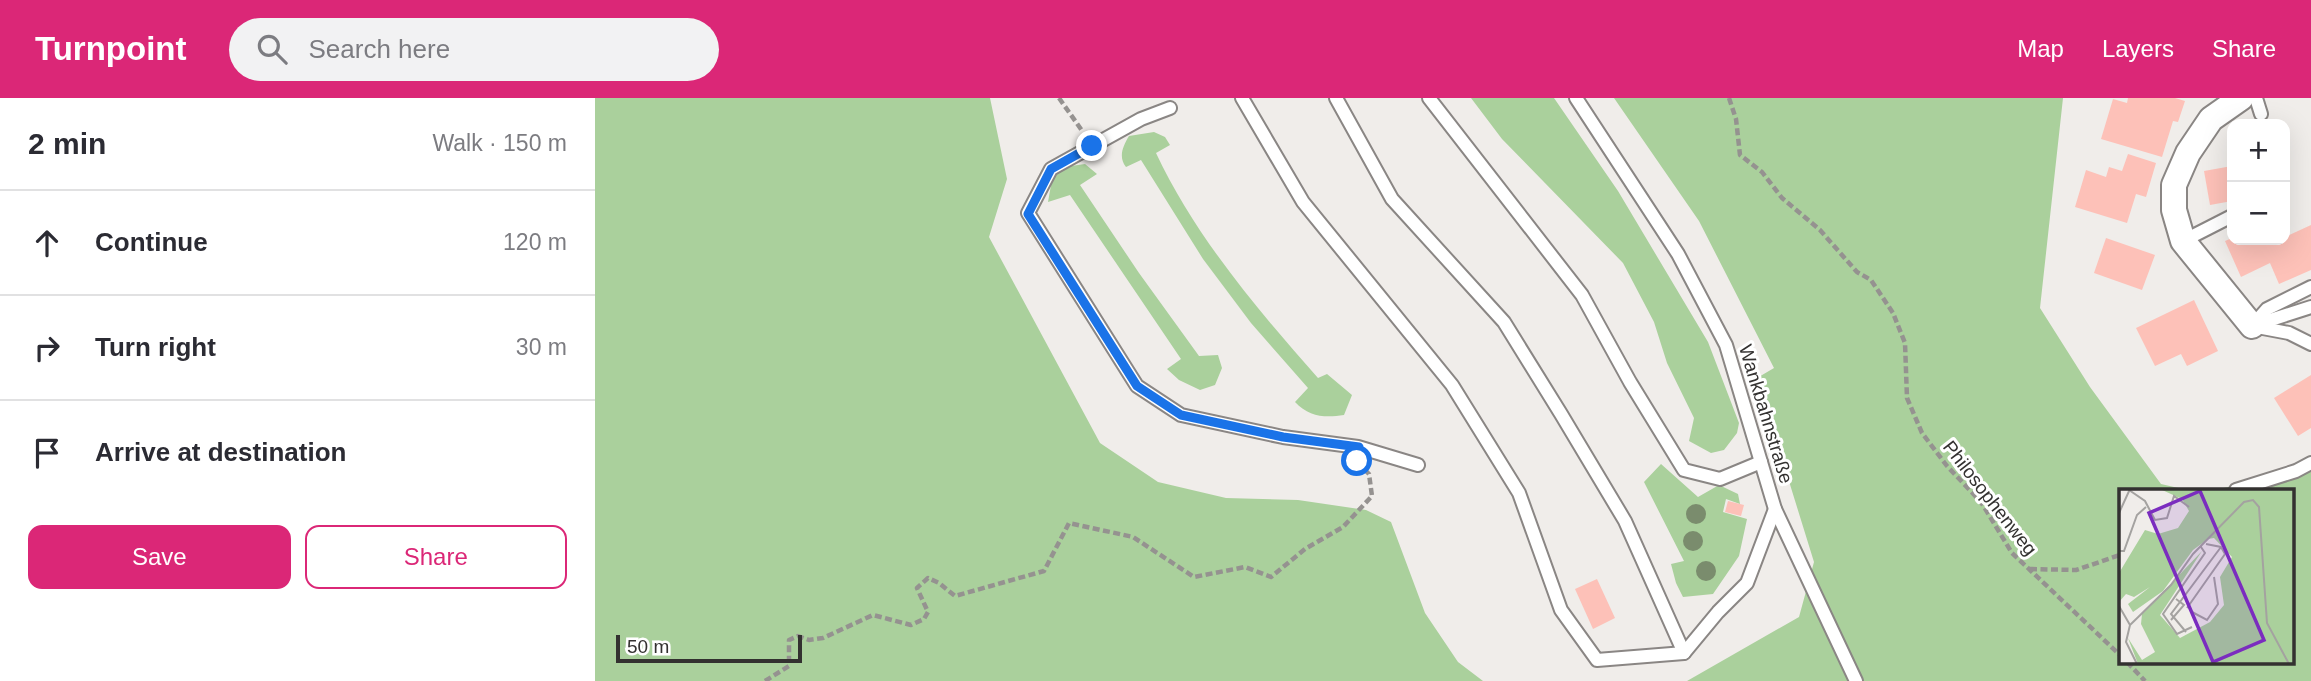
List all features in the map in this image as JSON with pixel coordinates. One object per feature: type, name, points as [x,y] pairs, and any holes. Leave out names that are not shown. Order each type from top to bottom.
[{"type":"street","points":[[2241,98],[2211,119],[2188,153],[2174,185],[2174,210],[2183,241],[2252,326]]},
{"type":"lane","points":[[1242,98],[1303,202],[1452,385],[1519,493],[1561,610],[1597,660],[1683,653],[1747,583],[1775,509]]},
{"type":"lane","points":[[1336,98],[1392,199],[1504,322],[1562,414],[1625,521],[1683,653]]},
{"type":"lane","points":[[1429,98],[1582,295],[1683,470],[1720,480],[1761,463]]},
{"type":"lane","name":"Wankbahnstraße","points":[[1576,98],[1678,254],[1726,345],[1775,509],[1856,681]]},
{"type":"lane","points":[[2256,98],[2261,114]]},
{"type":"lane","points":[[1170,108],[1141,119],[1051,169],[1028,214],[1137,386],[1181,415],[1283,437],[1359,447],[1418,465]]},
{"type":"lane","points":[[2183,241],[2227,219]]},
{"type":"lane","points":[[2252,326],[2267,309],[2311,287]]},
{"type":"lane","points":[[2252,326],[2311,307]]},
{"type":"lane","points":[[2252,326],[2289,334],[2311,344]]},
{"type":"lane","points":[[2239,489],[2311,463]]},
{"type":"path","points":[[1059,98],[1092,146]]},
{"type":"path","name":"Philosophenweg","points":[[1729,98],[1740,155],[1762,172],[1782,198],[1820,230],[1857,272],[1871,280],[1893,313],[1905,343],[1907,398],[1922,433],[1947,466],[1981,502],[2012,553],[2119,654]]},
{"type":"path","points":[[765,681],[789,666],[789,640],[798,636],[809,640],[823,638],[873,615],[911,625],[924,619],[928,612],[917,588],[928,578],[955,596],[1044,571],[1069,523],[1133,537],[1194,577],[1245,567],[1271,577],[1305,549],[1343,527],[1372,496],[1369,474],[1357,461],[1359,447]]},
{"type":"path","points":[[2029,569],[2076,570],[2119,555]]},
{"type":"path","points":[[2129,664],[2145,681]]},
{"type":"green space","points":[[595,98],[990,98],[1007,179],[989,237],[1100,443],[1158,482],[1226,498],[1298,500],[1366,510],[1391,522],[1425,613],[1458,662],[1483,681],[595,681]]},
{"type":"green space","points":[[1471,98],[1554,98],[1618,191],[1708,342],[1739,423],[1737,433],[1724,450],[1711,453],[1689,441],[1694,418],[1667,363],[1654,322],[1623,263],[1502,139]]},
{"type":"green space","points":[[1614,98],[2063,98],[2040,308],[2090,387],[2161,484],[2183,489],[2119,489],[2119,664],[2294,664],[2294,489],[2218,489],[2311,471],[2311,681],[1687,681],[1799,617],[1814,562],[1757,378],[1774,368],[1699,221]]},
{"type":"green space","points":[[1154,132],[1165,137],[1170,145],[1156,153],[1172,184],[1229,271],[1318,378],[1327,374],[1352,395],[1344,415],[1318,415],[1306,411],[1295,402],[1308,388],[1251,323],[1203,259],[1141,160],[1126,167],[1122,155],[1129,136]]},
{"type":"green space","points":[[1085,164],[1097,174],[1080,185],[1139,273],[1199,356],[1218,355],[1222,368],[1215,385],[1200,390],[1179,380],[1167,369],[1181,359],[1070,195],[1048,202],[1053,174],[1064,167]]},
{"type":"green space","points":[[1661,464],[1698,497],[1719,485],[1738,494],[1740,504],[1726,499],[1723,512],[1747,519],[1739,556],[1713,594],[1683,597],[1676,583],[1671,564],[1684,561],[1644,482]]},
{"type":"building","points":[[2128,98],[2175,98],[2185,101],[2178,122],[2173,121],[2162,157],[2101,139],[2113,99],[2127,103]]},
{"type":"building","points":[[2128,154],[2156,163],[2146,197],[2136,194],[2127,223],[2075,207],[2086,170],[2106,177],[2109,167],[2122,171]]},
{"type":"building","points":[[2227,167],[2227,202],[2210,205],[2204,171]]},
{"type":"building","points":[[2311,225],[2311,270],[2279,284],[2270,263],[2241,277],[2225,241],[2227,240],[2227,245],[2290,245],[2290,235]]},
{"type":"building","points":[[2106,238],[2155,255],[2142,290],[2094,273]]},
{"type":"building","points":[[2194,300],[2218,351],[2187,366],[2181,354],[2155,366],[2136,328]]},
{"type":"building","points":[[2311,375],[2311,428],[2298,436],[2274,398]]},
{"type":"building","points":[[1728,501],[1744,505],[1741,516],[1725,512]]},
{"type":"building","points":[[1597,579],[1615,618],[1593,629],[1575,589]]},
{"type":"route","points":[[1092,146],[1051,169],[1028,214],[1137,386],[1181,415],[1283,437],[1359,447],[1357,461]]}]
